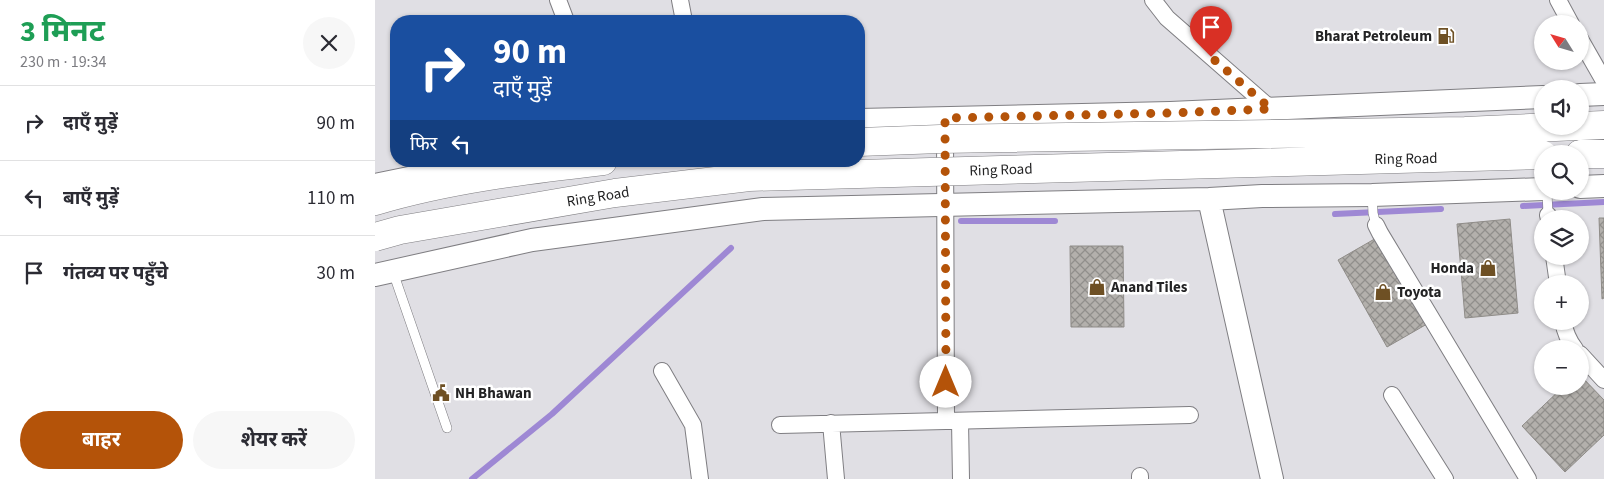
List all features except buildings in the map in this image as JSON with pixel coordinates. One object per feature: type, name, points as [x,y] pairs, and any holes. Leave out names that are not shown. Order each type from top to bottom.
[{"type":"highway","name":"Ring Road","points":[[1589,126],[1604,125]]},
{"type":"highway","name":"Ring Road","points":[[865,142],[1465,131],[1534,128]]},
{"type":"highway","points":[[1589,154],[1604,154]]},
{"type":"highway","name":"Ring Road","points":[[375,236],[615,193],[749,177],[1534,155]]},
{"type":"highway","points":[[375,201],[405,192],[509,172],[552,167]]},
{"type":"street","points":[[558,0],[563,15]]},
{"type":"street","points":[[680,0],[683,15]]},
{"type":"street","points":[[1153,0],[1167,18],[1271,109]]},
{"type":"street","points":[[1558,0],[1566,15]]},
{"type":"street","points":[[1589,55],[1604,81]]},
{"type":"street","points":[[1589,95],[1604,94]]},
{"type":"street","points":[[865,120],[1170,113],[1534,97]]},
{"type":"street","points":[[945,118],[945,204],[953,421],[961,479]]},
{"type":"street","points":[[375,185],[463,167]]},
{"type":"street","points":[[1589,187],[1604,186]]},
{"type":"street","points":[[383,273],[531,240],[763,209],[945,204],[1211,206],[1262,196],[1374,211],[1547,207]]},
{"type":"street","points":[[1211,206],[1272,479]]},
{"type":"street","points":[[1374,211],[1385,242],[1528,479]]},
{"type":"street","points":[[1589,364],[1604,380]]},
{"type":"street","points":[[662,371],[693,425],[700,479]]},
{"type":"street","points":[[1392,395],[1445,479]]},
{"type":"street","points":[[780,425],[1190,416]]},
{"type":"street","points":[[831,423],[836,479]]},
{"type":"lane","points":[[383,273],[447,428]]},
{"type":"waterway","points":[[1523,206],[1604,202]]},
{"type":"waterway","points":[[1335,214],[1441,209]]},
{"type":"waterway","points":[[961,221],[1055,221]]},
{"type":"waterway","points":[[472,479],[552,414],[731,248]]},
{"type":"place","name":"Bharat Petroleum","points":[[1446,36]]},
{"type":"place","name":"Honda","points":[[1488,268]]},
{"type":"place","name":"Anand Tiles","points":[[1097,287]]},
{"type":"place","name":"Toyota","points":[[1383,292]]},
{"type":"place","name":"NH Bhawan","points":[[441,393]]},
{"type":"route","points":[[946,382],[945,118],[1271,109],[1211,57]]}]
